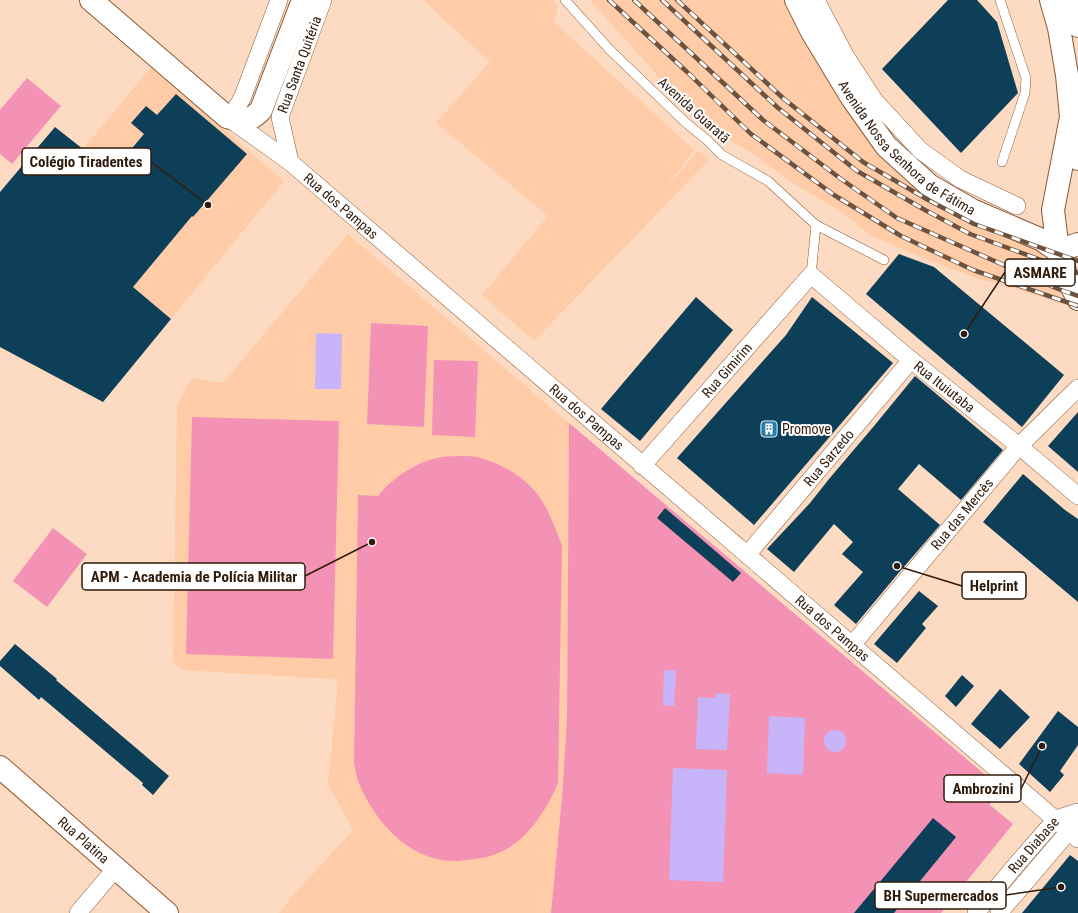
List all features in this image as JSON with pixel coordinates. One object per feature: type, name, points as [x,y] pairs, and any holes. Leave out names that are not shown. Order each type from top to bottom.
[{"type":"main road","name":"Rua dos Pampas","points":[[91,0],[227,116]]},
{"type":"main road","points":[[265,101],[303,0]]},
{"type":"main road","name":"Avenida Nossa Senhora de Fátima","points":[[796,0],[812,32],[852,98],[886,146],[929,186],[972,210],[1042,240],[1068,248]]},
{"type":"main road","points":[[1051,0],[1059,28],[1068,75],[1071,117],[1078,159]]},
{"type":"main road","points":[[1070,0],[1076,15],[1078,26]]},
{"type":"main road","name":"Rua Santa Quitéria","points":[[227,116],[239,120],[249,120],[256,115],[265,101]]},
{"type":"main road","points":[[1071,117],[1053,210],[1068,248],[1068,280],[1078,299]]},
{"type":"main road","name":"Rua Platina","points":[[0,767],[167,913]]},
{"type":"street","points":[[227,116],[232,114],[243,96],[280,0]]},
{"type":"street","name":"Rua Santa Quitéria","points":[[290,162],[280,117],[322,0]]},
{"type":"street","name":"Avenida Nossa Senhora de Fátima","points":[[816,0],[846,58],[874,100],[920,150],[960,179],[1017,206]]},
{"type":"street","name":"Rua Santa Quitéria","points":[[265,101],[263,130],[290,162]]},
{"type":"street","name":"Rua dos Pampas","points":[[227,116],[290,162],[642,466],[1074,835]]},
{"type":"street","name":"Rua Gimirim","points":[[642,466],[811,275]]},
{"type":"street","name":"Rua Ituiutaba","points":[[811,275],[911,360],[1019,446],[1078,496]]},
{"type":"street","name":"Rua Sarzedo","points":[[746,555],[911,360]]},
{"type":"street","name":"Rua das Mercês","points":[[852,645],[1019,446],[1078,388]]},
{"type":"street","name":"Rua Diabase","points":[[976,913],[1056,819],[1077,811],[1074,835],[999,913]]},
{"type":"street","points":[[78,913],[116,868]]},
{"type":"lane","name":"Avenida Guaratã","points":[[565,0],[610,50],[684,122],[707,140],[722,155],[768,181],[816,225],[884,260]]},
{"type":"lane","points":[[1000,0],[1026,78],[1025,93],[1002,162]]},
{"type":"lane","points":[[811,275],[816,225]]},
{"type":"shaded area","points":[[423,0],[552,0],[558,7],[554,22],[694,150],[657,200],[698,150],[709,160],[534,341],[482,295],[548,216],[436,123],[490,62]]},
{"type":"shaded area","points":[[590,0],[792,0],[891,160],[1055,247],[1048,272],[1064,277],[1059,303],[979,279],[913,254],[870,235],[840,211],[796,185],[753,154],[724,137],[658,76]]},
{"type":"shaded area","points":[[151,67],[284,181],[171,319],[133,287],[181,229],[83,149]]},
{"type":"shaded area","points":[[27,78],[61,106],[12,164],[0,154],[0,110]]},
{"type":"shaded area","points":[[348,234],[569,423],[567,717],[562,797],[551,913],[279,913],[296,892],[353,830],[328,784],[338,683],[333,679],[181,670],[173,661],[177,406],[192,378],[223,383]]},
{"type":"shaded area","points":[[371,323],[428,326],[424,427],[367,424]]},
{"type":"shaded area","points":[[316,333],[342,334],[341,389],[315,389]]},
{"type":"shaded area","points":[[434,360],[478,361],[475,437],[432,435]]},
{"type":"shaded area","points":[[192,417],[339,421],[333,659],[186,654]]},
{"type":"shaded area","points":[[569,423],[996,784],[990,805],[1013,824],[941,913],[551,913],[562,797],[567,717]]},
{"type":"shaded area","points":[[448,456],[477,457],[498,464],[525,481],[533,489],[545,506],[562,546],[558,783],[543,813],[521,839],[503,851],[489,856],[453,861],[437,859],[421,854],[407,846],[394,835],[373,810],[358,781],[354,763],[358,495],[378,496],[391,482],[407,470],[434,459]]},
{"type":"shaded area","points":[[53,528],[87,554],[47,607],[13,581]]},
{"type":"shaded area","points":[[664,670],[676,671],[674,706],[663,705]]},
{"type":"shaded area","points":[[716,693],[730,694],[727,750],[696,749],[698,697],[716,698]]},
{"type":"shaded area","points":[[769,716],[805,718],[803,775],[767,773]]},
{"type":"shaded area","points":[[835,730],[843,733],[846,741],[843,749],[835,752],[827,749],[824,741],[827,733]]},
{"type":"shaded area","points":[[673,768],[727,770],[723,882],[669,880]]},
{"type":"building","points":[[948,0],[977,0],[997,22],[1018,93],[961,153],[882,69]]},
{"type":"building","points":[[176,94],[247,154],[193,217],[192,216],[133,287],[171,319],[103,402],[0,347],[0,192],[55,127],[112,172],[144,134],[131,123],[146,106],[157,115]]},
{"type":"building","points":[[899,254],[934,267],[1064,375],[1022,427],[866,294]]},
{"type":"building","points":[[696,297],[733,330],[640,441],[601,409]]},
{"type":"building","name":"Promove","points":[[812,297],[893,363],[754,525],[677,458],[786,335]]},
{"type":"building","points":[[915,376],[1003,450],[961,500],[919,464],[898,489],[940,525],[856,624],[834,605],[863,572],[842,554],[853,542],[834,524],[794,572],[767,549],[810,503]]},
{"type":"building","points":[[1078,412],[1078,472],[1048,446]]},
{"type":"building","points":[[1023,474],[1065,510],[1078,519],[1078,602],[983,522]]},
{"type":"building","points":[[665,508],[741,573],[733,582],[657,518]]},
{"type":"building","points":[[919,591],[938,606],[922,624],[926,628],[897,663],[874,644]]},
{"type":"building","points":[[15,644],[169,776],[153,795],[142,785],[143,783],[41,697],[39,700],[0,666],[0,661]]},
{"type":"building","points":[[962,675],[974,686],[956,707],[945,696]]},
{"type":"building","points":[[1000,689],[1030,717],[1000,749],[971,724]]},
{"type":"building","points":[[1058,711],[1078,727],[1078,745],[1060,771],[1064,775],[1050,792],[1019,764]]},
{"type":"building","points":[[933,818],[956,837],[894,913],[854,913]]},
{"type":"building","points":[[1070,855],[1078,861],[1078,913],[1022,913]]},
{"type":"railway","points":[[609,0],[686,71],[751,134],[834,195],[901,236],[973,270],[1078,306]]},
{"type":"railway","points":[[634,0],[763,120],[841,179],[897,218],[1058,289],[1078,296]]},
{"type":"railway","points":[[662,0],[777,107],[857,171],[970,234],[1078,273]]},
{"type":"railway","points":[[677,0],[784,99],[863,162],[930,201],[974,224],[1078,261]]},
{"type":"place","name":"Colégio Tiradentes","points":[[208,205]]},
{"type":"place","name":"ASMARE","points":[[964,334]]},
{"type":"place","name":"Promove","points":[[769,429]]},
{"type":"place","name":"APM - Academia de Polícia Militar","points":[[372,542]]},
{"type":"place","name":"Helprint","points":[[897,566]]},
{"type":"place","name":"Ambrozini","points":[[1042,746]]},
{"type":"place","name":"BH Supermercados","points":[[1061,887]]}]
